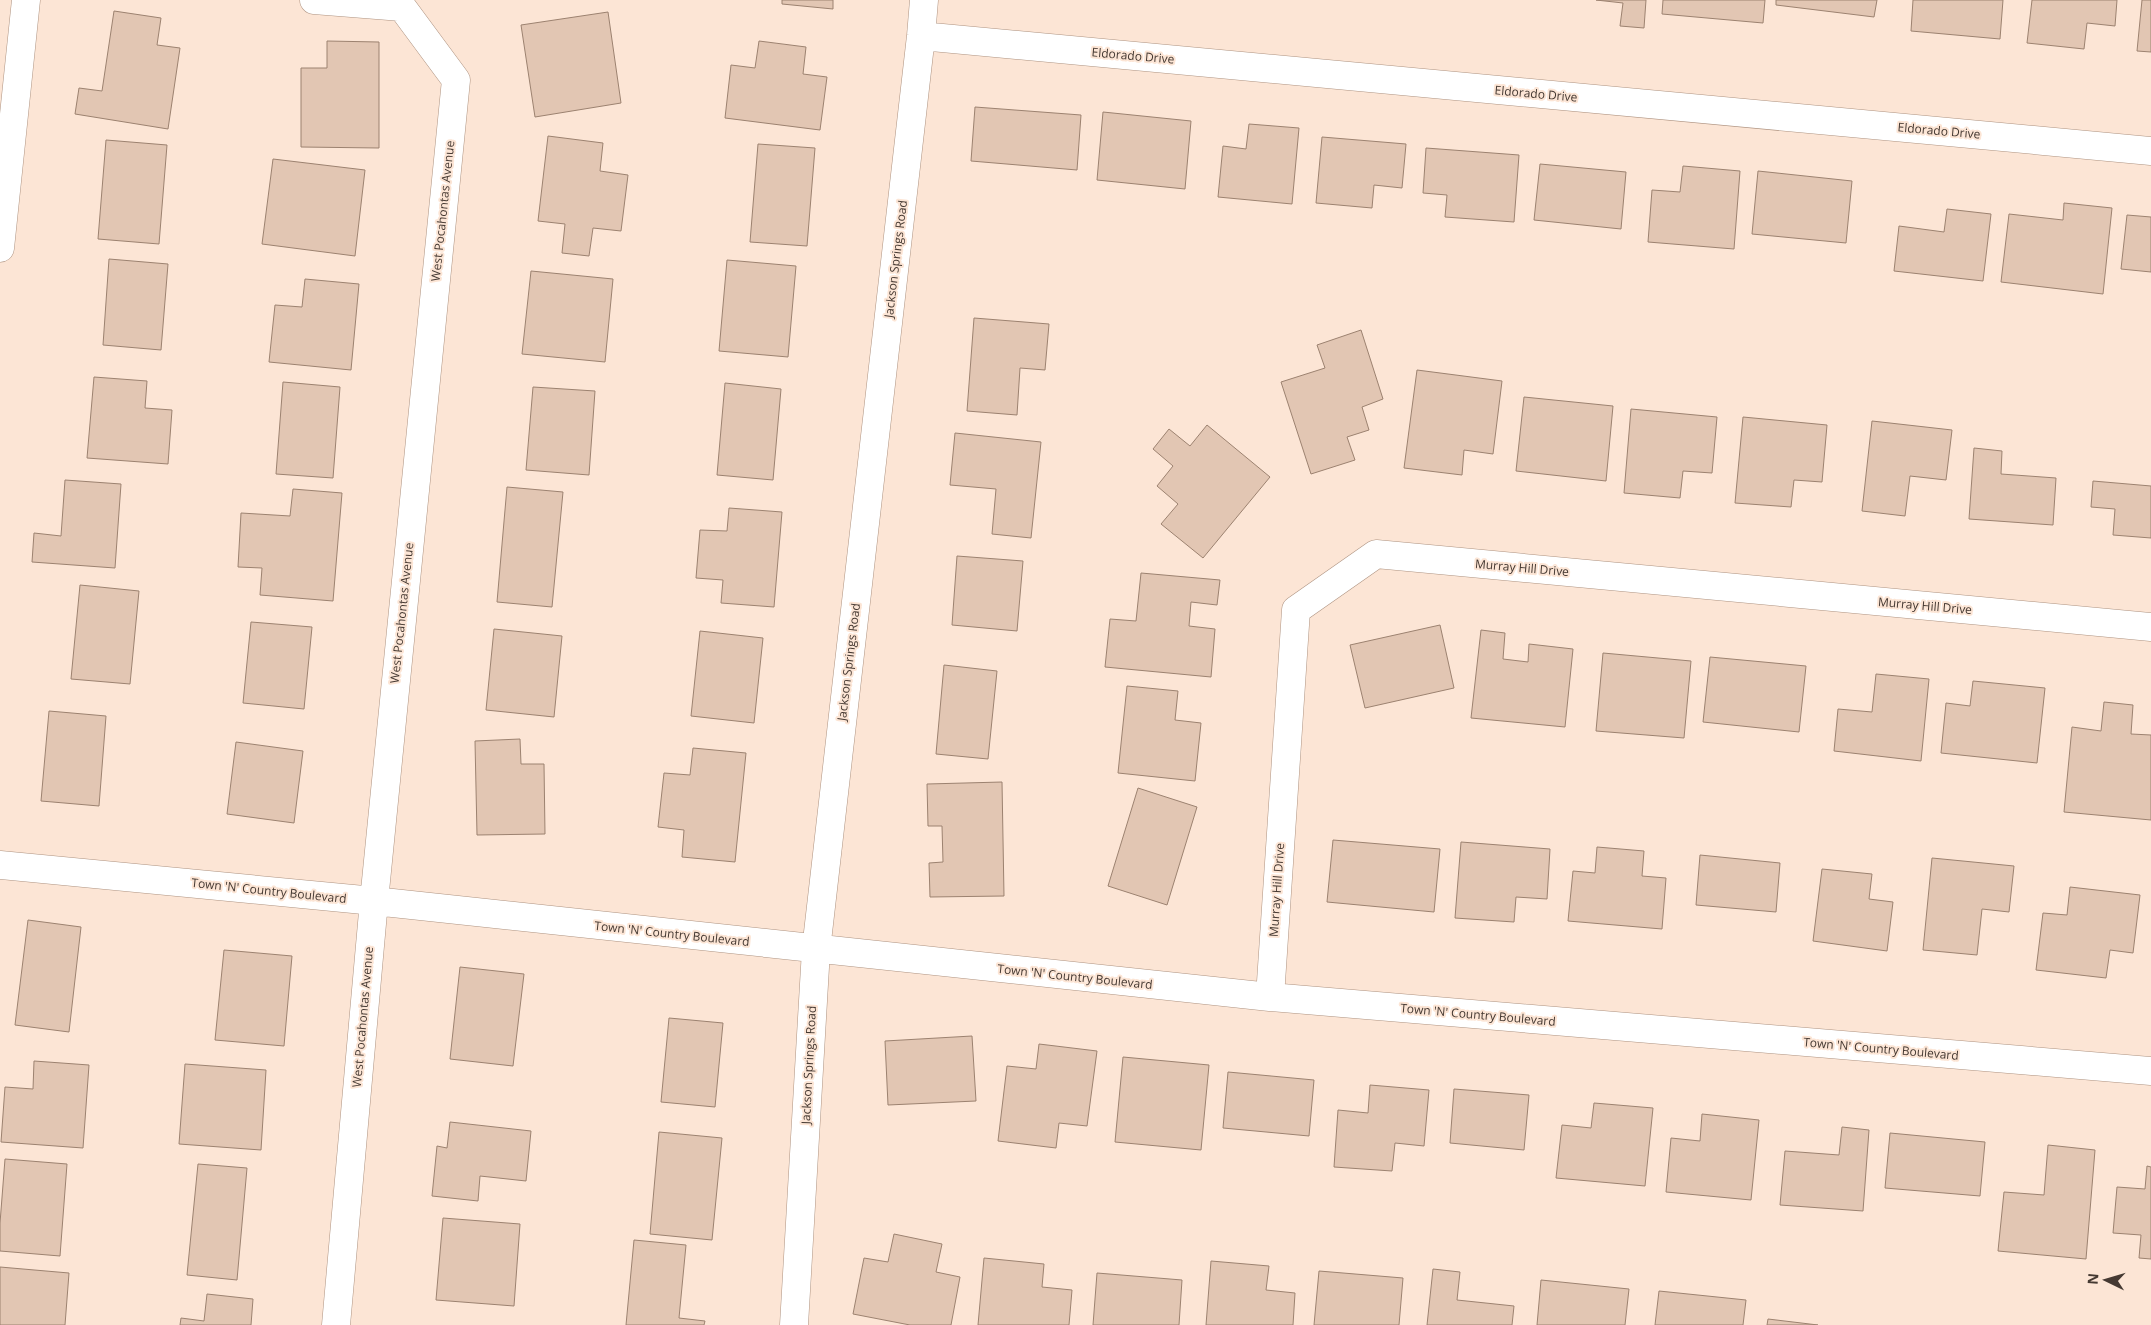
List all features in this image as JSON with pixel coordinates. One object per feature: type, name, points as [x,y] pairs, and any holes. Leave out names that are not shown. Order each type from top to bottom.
[{"type":"street","points":[[0,248],[26,0]]},
{"type":"street","name":"West Pocahontas Avenue","points":[[314,0],[402,7],[456,80],[374,901],[336,1325]]},
{"type":"street","name":"Jackson Springs Road","points":[[794,1325],[816,950],[924,0]]},
{"type":"street","name":"Eldorado Drive","points":[[921,36],[2151,151]]},
{"type":"street","name":"Murray Hill Drive","points":[[1270,997],[1296,610],[1376,554],[2151,628]]},
{"type":"street","name":"Town 'N' Country Boulevard","points":[[0,865],[374,901],[816,950],[1270,997],[2151,1071]]},
{"type":"building","points":[[782,0],[833,0],[833,9],[782,4]]},
{"type":"building","points":[[1596,0],[1646,0],[1644,28],[1620,26],[1623,3]]},
{"type":"building","points":[[1663,0],[1765,0],[1763,23],[1662,14]]},
{"type":"building","points":[[1776,0],[1877,0],[1874,17],[1776,5]]},
{"type":"building","points":[[1913,0],[2003,0],[2000,39],[1911,31]]},
{"type":"building","points":[[2032,0],[2117,0],[2115,26],[2087,23],[2084,49],[2027,43]]},
{"type":"building","points":[[2142,0],[2151,0],[2151,52],[2137,51]]},
{"type":"building","points":[[114,11],[161,18],[157,45],[180,48],[168,129],[75,114],[79,88],[102,91]]},
{"type":"building","points":[[608,12],[621,103],[535,117],[521,25]]},
{"type":"building","points":[[327,41],[379,42],[379,148],[301,147],[301,68],[327,68]]},
{"type":"building","points":[[759,41],[806,47],[803,74],[827,77],[820,130],[725,118],[731,65],[755,68]]},
{"type":"building","points":[[975,107],[1081,115],[1077,170],[971,161]]},
{"type":"building","points":[[1103,112],[1191,121],[1185,189],[1097,180]]},
{"type":"building","points":[[1249,124],[1299,128],[1292,204],[1218,197],[1223,146],[1246,149]]},
{"type":"building","points":[[548,136],[603,143],[600,171],[628,175],[621,231],[593,228],[589,256],[562,253],[565,224],[538,221]]},
{"type":"building","points":[[1322,137],[1406,144],[1402,188],[1374,185],[1372,208],[1316,203]]},
{"type":"building","points":[[106,140],[167,145],[159,244],[98,239]]},
{"type":"building","points":[[758,144],[815,148],[807,246],[750,242]]},
{"type":"building","points":[[1426,148],[1519,155],[1514,222],[1445,217],[1447,195],[1423,193]]},
{"type":"building","points":[[273,159],[365,170],[355,256],[262,244]]},
{"type":"building","points":[[1540,164],[1626,172],[1621,229],[1534,220]]},
{"type":"building","points":[[1683,166],[1740,171],[1734,249],[1648,242],[1652,190],[1680,192]]},
{"type":"building","points":[[1758,171],[1852,181],[1846,243],[1752,234]]},
{"type":"building","points":[[2064,203],[2112,208],[2103,294],[2001,282],[2009,214],[2063,220]]},
{"type":"building","points":[[1947,209],[1991,214],[1983,281],[1894,271],[1899,226],[1944,232]]},
{"type":"building","points":[[2127,215],[2151,217],[2151,272],[2121,269]]},
{"type":"building","points":[[109,259],[168,264],[161,350],[103,345]]},
{"type":"building","points":[[727,260],[796,266],[788,357],[719,351]]},
{"type":"building","points":[[531,271],[613,279],[605,362],[522,354]]},
{"type":"building","points":[[305,279],[359,284],[351,370],[269,362],[275,305],[302,307]]},
{"type":"building","points":[[974,318],[1049,324],[1045,370],[1020,368],[1017,415],[967,411]]},
{"type":"building","points":[[1361,330],[1383,399],[1362,407],[1369,430],[1347,437],[1355,460],[1311,474],[1281,382],[1325,368],[1317,345]]},
{"type":"building","points":[[1417,370],[1502,381],[1493,454],[1464,450],[1462,475],[1404,468]]},
{"type":"building","points":[[94,377],[147,381],[145,408],[172,410],[168,464],[87,458]]},
{"type":"building","points":[[283,382],[340,387],[333,478],[276,474]]},
{"type":"building","points":[[725,383],[781,389],[773,480],[717,475]]},
{"type":"building","points":[[533,387],[595,391],[589,475],[526,470]]},
{"type":"building","points":[[1524,397],[1613,406],[1606,481],[1516,471]]},
{"type":"building","points":[[1631,409],[1717,417],[1712,473],[1683,471],[1680,498],[1624,493]]},
{"type":"building","points":[[1743,417],[1827,425],[1822,482],[1794,480],[1791,507],[1735,503]]},
{"type":"building","points":[[1872,421],[1952,430],[1946,480],[1910,476],[1905,516],[1862,511]]},
{"type":"building","points":[[1207,425],[1270,477],[1203,558],[1161,524],[1178,504],[1157,486],[1173,466],[1153,449],[1169,429],[1190,446]]},
{"type":"building","points":[[955,433],[1041,442],[1031,538],[992,534],[996,489],[950,485]]},
{"type":"building","points":[[1974,448],[2002,451],[2001,474],[2056,478],[2053,525],[1969,519]]},
{"type":"building","points":[[65,480],[121,484],[115,568],[32,562],[34,533],[61,536]]},
{"type":"building","points":[[2093,481],[2151,486],[2151,538],[2113,535],[2115,509],[2091,507]]},
{"type":"building","points":[[507,487],[563,492],[552,607],[497,602]]},
{"type":"building","points":[[293,489],[342,493],[333,601],[260,595],[262,568],[238,567],[241,513],[290,516]]},
{"type":"building","points":[[729,508],[782,512],[774,607],[721,603],[723,580],[696,578],[700,530],[727,531]]},
{"type":"building","points":[[957,556],[1023,561],[1017,631],[952,625]]},
{"type":"building","points":[[1141,573],[1220,580],[1217,605],[1191,602],[1189,626],[1215,629],[1211,677],[1105,667],[1110,619],[1136,621]]},
{"type":"building","points":[[80,585],[139,591],[130,684],[71,679]]},
{"type":"building","points":[[251,622],[312,627],[304,709],[243,703]]},
{"type":"building","points":[[1440,625],[1454,688],[1365,708],[1350,645]]},
{"type":"building","points":[[494,629],[562,636],[554,717],[486,710]]},
{"type":"building","points":[[1481,630],[1505,633],[1503,659],[1528,662],[1529,644],[1573,649],[1565,727],[1471,718]]},
{"type":"building","points":[[700,631],[763,638],[754,723],[691,716]]},
{"type":"building","points":[[1603,653],[1691,661],[1684,738],[1596,731]]},
{"type":"building","points":[[1710,657],[1806,666],[1799,732],[1703,722]]},
{"type":"building","points":[[944,665],[997,671],[988,759],[936,754]]},
{"type":"building","points":[[1876,674],[1929,679],[1921,761],[1834,751],[1838,709],[1872,712]]},
{"type":"building","points":[[1973,681],[2045,688],[2037,763],[1941,753],[1946,703],[1970,706]]},
{"type":"building","points":[[1127,686],[1178,691],[1175,720],[1201,723],[1195,781],[1118,773]]},
{"type":"building","points":[[2104,702],[2133,705],[2131,734],[2151,735],[2151,820],[2064,812],[2072,727],[2101,731]]},
{"type":"building","points":[[49,711],[106,716],[99,806],[41,801]]},
{"type":"building","points":[[520,739],[521,764],[544,764],[545,834],[477,835],[475,741]]},
{"type":"building","points":[[236,742],[303,751],[294,823],[227,814]]},
{"type":"building","points":[[693,748],[746,753],[735,862],[682,857],[684,830],[658,827],[664,773],[690,775]]},
{"type":"building","points":[[1002,782],[1004,896],[930,897],[929,863],[943,862],[942,826],[928,826],[927,784]]},
{"type":"building","points":[[1138,788],[1197,807],[1167,905],[1108,886]]},
{"type":"building","points":[[1333,840],[1440,849],[1434,912],[1327,902]]},
{"type":"building","points":[[1461,842],[1550,849],[1547,899],[1516,897],[1514,922],[1455,918]]},
{"type":"building","points":[[1597,847],[1644,851],[1642,876],[1666,878],[1662,929],[1568,921],[1573,871],[1595,873]]},
{"type":"building","points":[[1700,855],[1780,863],[1776,912],[1696,905]]},
{"type":"building","points":[[1932,858],[2014,866],[2009,912],[1982,909],[1977,955],[1923,950]]},
{"type":"building","points":[[1822,869],[1872,874],[1869,899],[1893,902],[1887,951],[1813,941]]},
{"type":"building","points":[[2070,887],[2140,895],[2133,953],[2110,950],[2106,978],[2036,970],[2043,913],[2067,915]]},
{"type":"building","points":[[28,920],[81,927],[69,1032],[15,1025]]},
{"type":"building","points":[[224,950],[292,956],[284,1046],[215,1040]]},
{"type":"building","points":[[460,967],[524,974],[513,1066],[450,1059]]},
{"type":"building","points":[[669,1018],[723,1023],[715,1107],[661,1102]]},
{"type":"building","points":[[972,1036],[976,1101],[888,1105],[885,1041]]},
{"type":"building","points":[[1039,1044],[1097,1051],[1087,1126],[1059,1123],[1056,1148],[998,1141],[1007,1066],[1036,1069]]},
{"type":"building","points":[[1123,1057],[1209,1065],[1201,1150],[1115,1142]]},
{"type":"building","points":[[34,1061],[89,1065],[83,1148],[1,1142],[5,1087],[33,1089]]},
{"type":"building","points":[[185,1064],[266,1070],[261,1150],[179,1144]]},
{"type":"building","points":[[1228,1072],[1314,1080],[1309,1136],[1223,1128]]},
{"type":"building","points":[[1370,1085],[1429,1090],[1424,1146],[1395,1143],[1392,1171],[1334,1167],[1338,1110],[1368,1113]]},
{"type":"building","points":[[1454,1089],[1529,1095],[1524,1150],[1450,1143]]},
{"type":"building","points":[[1594,1103],[1653,1108],[1645,1186],[1556,1178],[1562,1125],[1591,1128]]},
{"type":"building","points":[[1702,1114],[1759,1120],[1751,1200],[1666,1192],[1671,1138],[1700,1141]]},
{"type":"building","points":[[450,1122],[531,1131],[526,1181],[480,1176],[478,1201],[432,1196],[437,1146],[447,1148]]},
{"type":"building","points":[[1842,1127],[1869,1130],[1863,1211],[1780,1205],[1785,1151],[1839,1155]]},
{"type":"building","points":[[659,1132],[722,1138],[712,1240],[650,1234]]},
{"type":"building","points":[[1890,1133],[1985,1142],[1980,1196],[1885,1188]]},
{"type":"building","points":[[2048,1145],[2095,1150],[2086,1259],[1998,1251],[2004,1192],[2044,1195]]},
{"type":"building","points":[[5,1159],[67,1164],[60,1256],[0,1251],[0,1223]]},
{"type":"building","points":[[198,1164],[247,1168],[237,1280],[187,1275]]},
{"type":"building","points":[[2147,1166],[2151,1167],[2151,1259],[2139,1258],[2141,1235],[2113,1233],[2117,1187],[2145,1189]]},
{"type":"building","points":[[443,1218],[520,1224],[514,1306],[436,1300]]},
{"type":"building","points":[[894,1234],[942,1244],[936,1272],[960,1277],[951,1325],[910,1325],[853,1314],[864,1258],[888,1262]]},
{"type":"building","points":[[634,1240],[686,1245],[679,1318],[705,1321],[704,1325],[626,1325]]},
{"type":"building","points":[[984,1258],[1044,1264],[1042,1287],[1072,1290],[1069,1325],[978,1325]]},
{"type":"building","points":[[1211,1261],[1269,1266],[1266,1290],[1295,1293],[1293,1325],[1206,1325]]},
{"type":"building","points":[[0,1267],[69,1273],[65,1325],[0,1325]]},
{"type":"building","points":[[1433,1269],[1460,1272],[1457,1300],[1514,1306],[1512,1325],[1427,1325]]},
{"type":"building","points":[[1319,1271],[1403,1278],[1399,1325],[1314,1325]]},
{"type":"building","points":[[1097,1273],[1182,1280],[1179,1325],[1093,1325]]},
{"type":"building","points":[[1541,1280],[1629,1289],[1625,1325],[1537,1325]]},
{"type":"building","points":[[1659,1291],[1746,1300],[1743,1325],[1655,1325]]},
{"type":"building","points":[[207,1294],[253,1299],[251,1325],[180,1325],[181,1318],[204,1321]]},
{"type":"building","points":[[1768,1319],[1818,1325],[1767,1325]]}]
